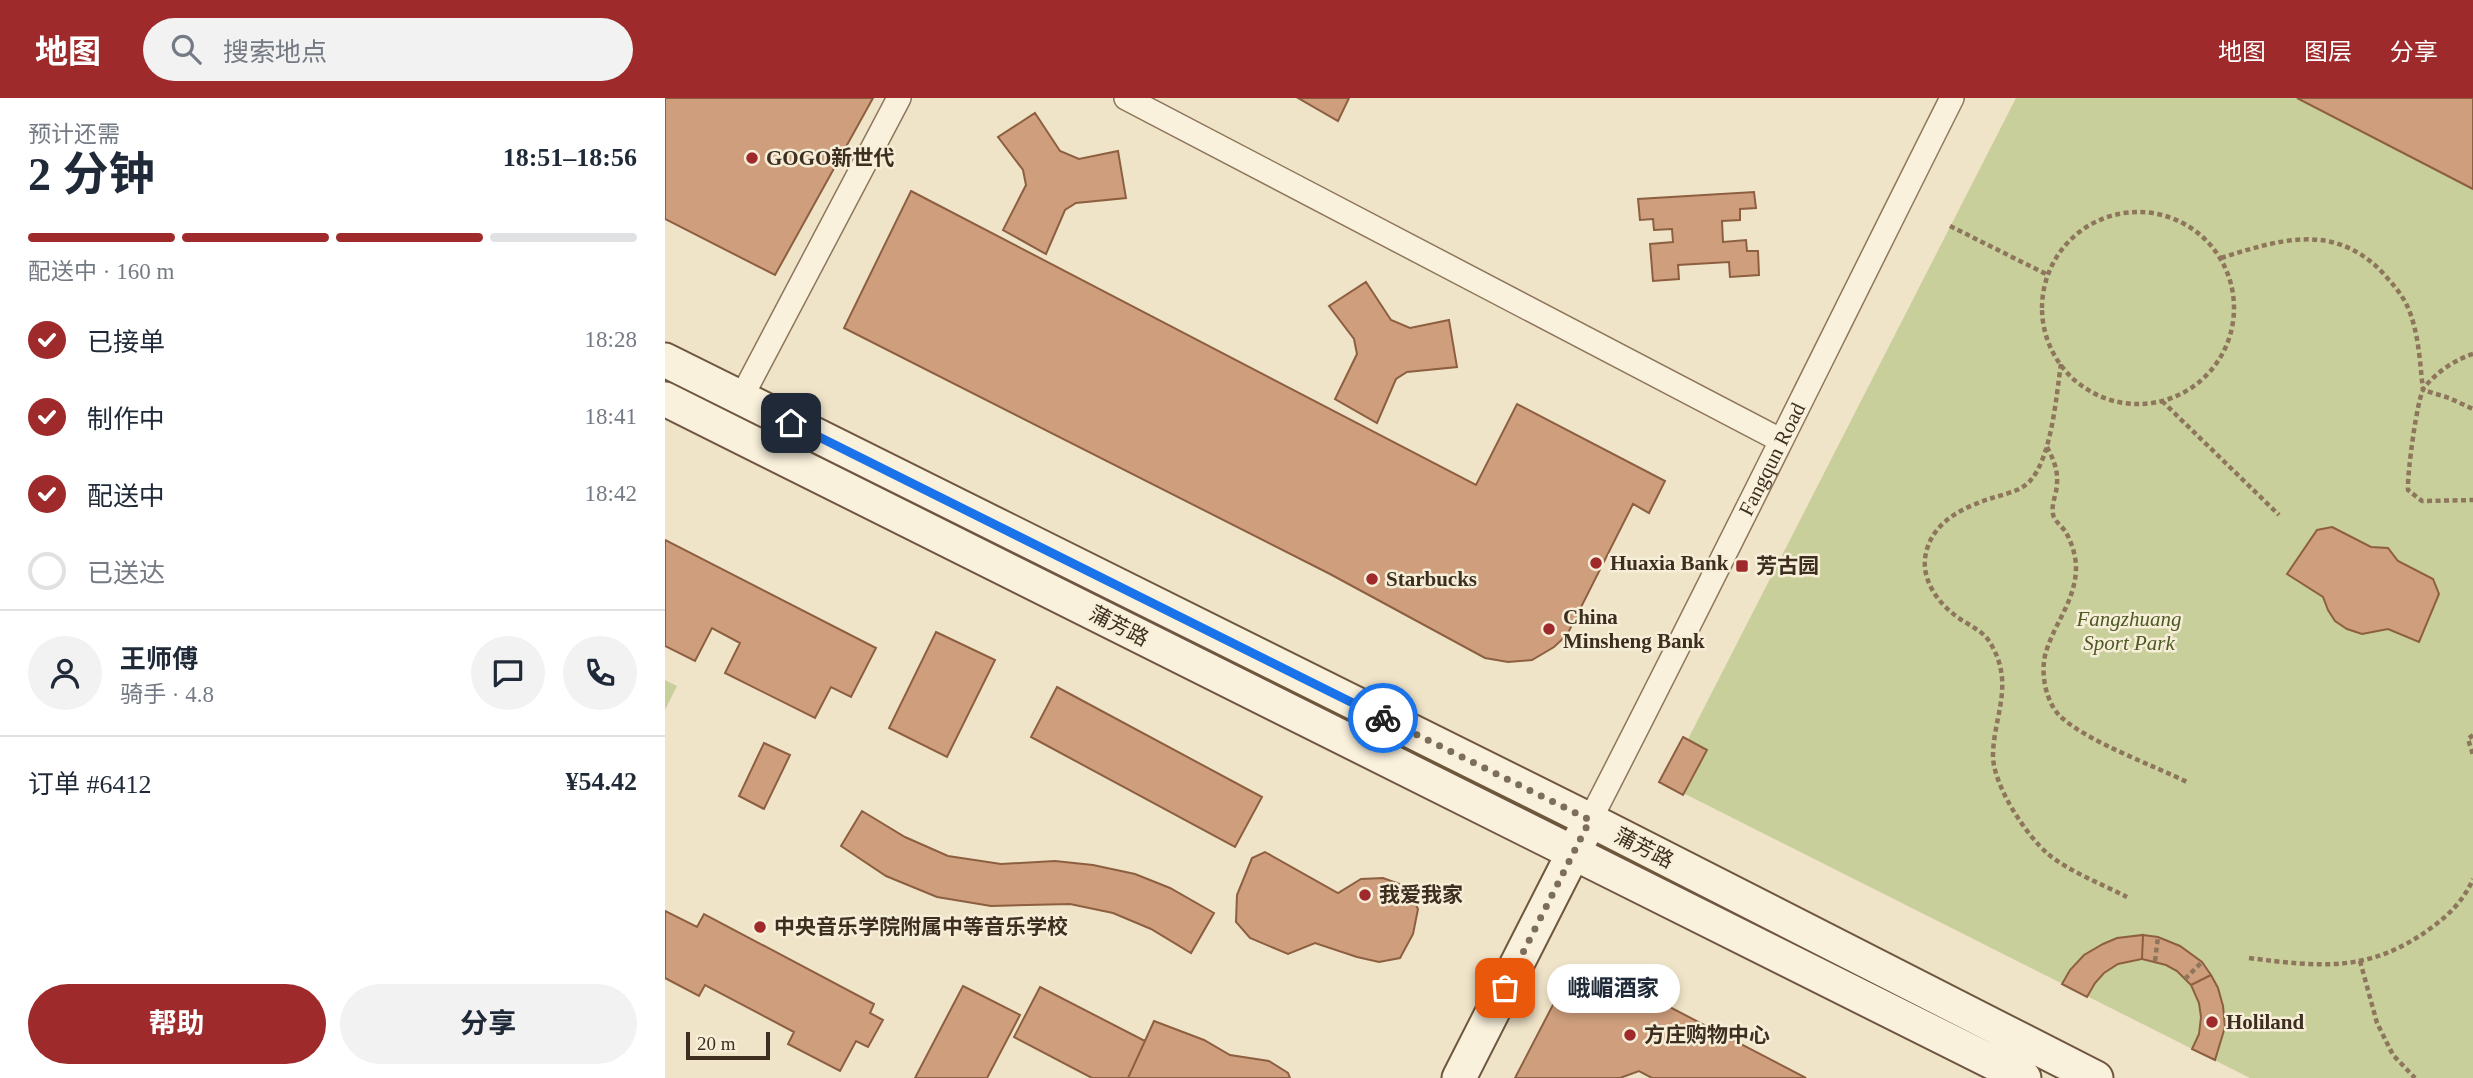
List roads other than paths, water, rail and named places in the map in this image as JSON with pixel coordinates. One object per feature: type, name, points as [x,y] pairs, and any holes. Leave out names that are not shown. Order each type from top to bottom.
[{"type":"street","points":[[741,398],[899,98]]},
{"type":"street","points":[[1126,98],[1780,440]]},
{"type":"street","name":"Fangqun Road","points":[[1590,820],[1723,560],[1780,440],[1952,98]]},
{"type":"street","name":"蒲芳路","points":[[665,360],[1590,820],[2096,1078]]},
{"type":"street","name":"蒲芳路","points":[[665,399],[2024,1078]]},
{"type":"street","points":[[1459,1078],[1590,820]]},
{"type":"place","name":"GOGO新世代","points":[[752,158]]},
{"type":"place","name":"Huaxia Bank","points":[[1596,563]]},
{"type":"place","name":"芳古园","points":[[1742,566]]},
{"type":"place","name":"Starbucks","points":[[1372,579]]},
{"type":"place","name":"China Minsheng Bank","points":[[1549,629]]},
{"type":"place","name":"我爱我家","points":[[1365,895]]},
{"type":"place","name":"中央音乐学院附属中等音乐学校","points":[[760,927]]},
{"type":"place","name":"峨嵋酒家","points":[[1505,988]]},
{"type":"place","name":"Holiland","points":[[2212,1022]]},
{"type":"place","name":"方庄购物中心","points":[[1630,1035]]},
{"type":"park label","name":"Fangzhuang Sport Park","points":[[2129,631]]}]
